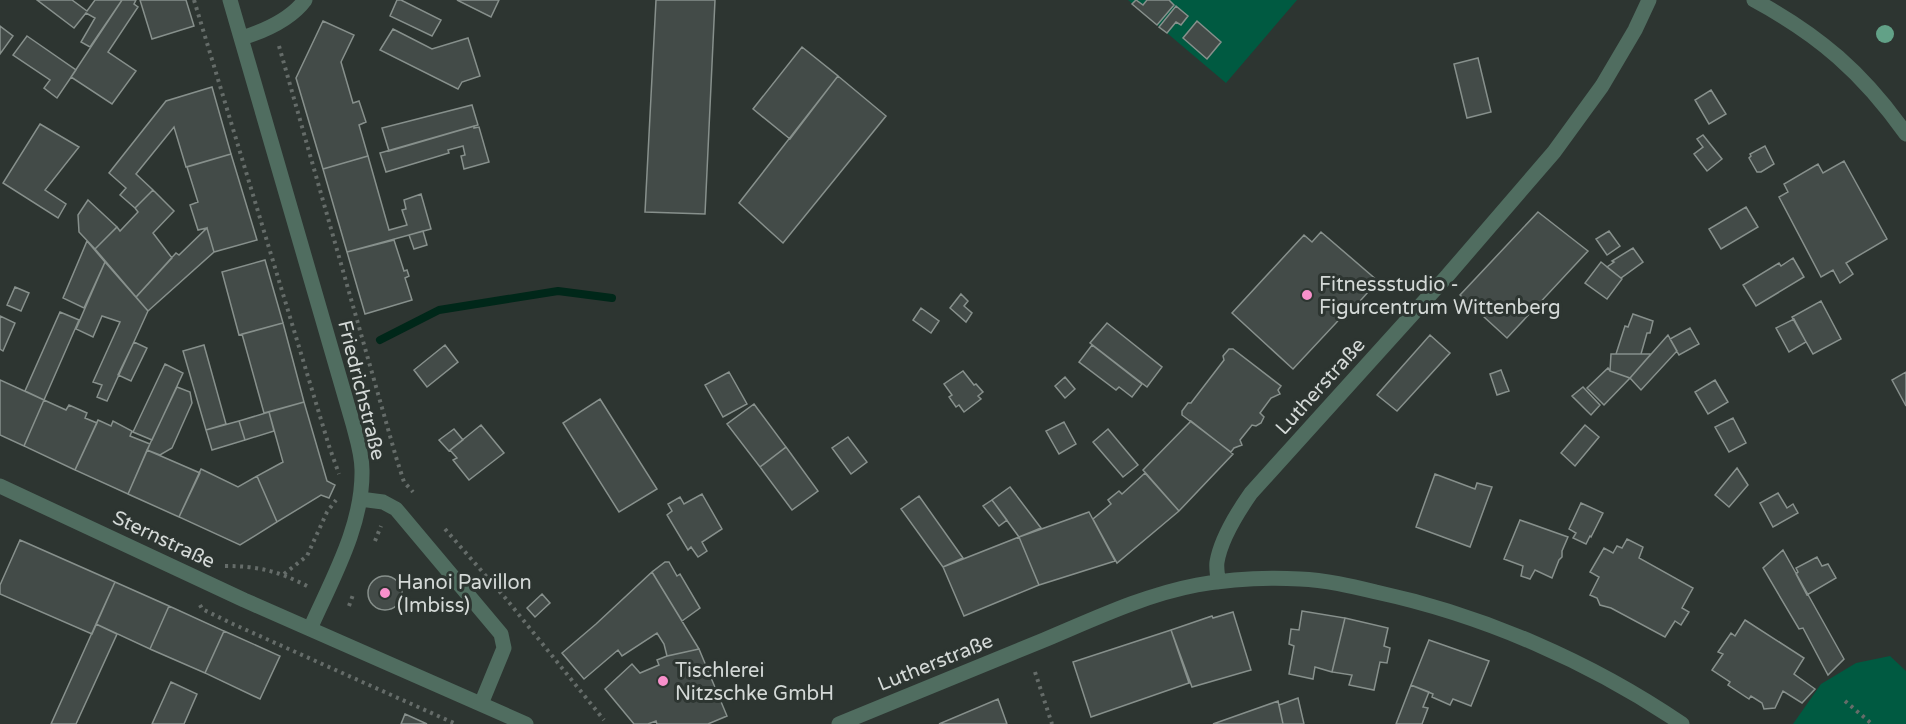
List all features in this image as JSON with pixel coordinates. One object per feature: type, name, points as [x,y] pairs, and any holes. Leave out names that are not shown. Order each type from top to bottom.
[{"type":"street","name":"Friedrichstraße","points":[[230,0],[353,424],[362,468],[360,499],[351,533],[310,629]]},
{"type":"street","points":[[242,38],[273,25],[305,0]]},
{"type":"street","name":"Lutherstraße","points":[[1218,582],[1217,563],[1222,546],[1251,493],[1448,275],[1554,152],[1602,86],[1635,30],[1649,0]]},
{"type":"street","points":[[1754,0],[1796,24],[1828,47],[1876,94],[1906,134]]},
{"type":"street","name":"Sternstraße","points":[[0,486],[310,629]]},
{"type":"street","points":[[360,499],[396,508],[501,634],[504,648],[482,704]]},
{"type":"street","name":"Lutherstraße","points":[[839,724],[1129,605],[1196,585],[1262,578],[1302,579],[1342,584],[1411,599],[1485,624],[1575,662],[1682,724]]},
{"type":"street","points":[[310,629],[526,724]]},
{"type":"path","points":[[194,0],[329,446],[342,481]]},
{"type":"path","points":[[273,25],[404,482],[419,499]]},
{"type":"path","points":[[373,546],[389,505],[404,482]]},
{"type":"path","points":[[259,568],[284,574],[307,556],[327,512],[340,494]]},
{"type":"path","points":[[441,524],[507,600],[604,720]]},
{"type":"path","points":[[348,606],[357,586]]},
{"type":"path","points":[[233,624],[456,724]]},
{"type":"path","points":[[1035,672],[1052,724]]},
{"type":"path","points":[[1845,701],[1872,724]]},
{"type":"green space","points":[[1128,0],[1297,0],[1226,83]]},
{"type":"green space","points":[[1890,656],[1906,671],[1906,724],[1793,724],[1821,684],[1856,663]]},
{"type":"building","points":[[37,0],[72,0],[87,11],[95,0],[122,0],[90,47],[81,42],[95,18],[86,13],[74,28]]},
{"type":"building","points":[[122,0],[136,0],[134,4],[138,7],[108,52],[136,71],[112,104],[71,77]]},
{"type":"building","points":[[140,0],[186,0],[194,26],[152,39]]},
{"type":"building","points":[[397,0],[441,20],[432,36],[390,16]]},
{"type":"building","points":[[457,0],[499,0],[491,17]]},
{"type":"building","points":[[656,0],[715,0],[705,214],[645,212]]},
{"type":"building","points":[[1136,0],[1143,5],[1147,0],[1169,0],[1174,5],[1157,25],[1132,4]]},
{"type":"building","points":[[1176,6],[1188,16],[1181,25],[1176,22],[1167,33],[1159,27]]},
{"type":"building","points":[[323,21],[354,35],[341,62],[353,103],[359,101],[366,122],[359,125],[368,156],[323,169],[296,78]]},
{"type":"building","points":[[1197,21],[1221,42],[1207,59],[1183,38]]},
{"type":"building","points":[[0,26],[13,36],[0,54]]},
{"type":"building","points":[[393,29],[432,49],[468,38],[480,76],[462,82],[458,89],[380,50]]},
{"type":"building","points":[[27,36],[76,70],[57,98],[44,88],[50,80],[13,55]]},
{"type":"building","points":[[802,47],[838,76],[790,139],[753,109]]},
{"type":"building","points":[[1478,58],[1491,112],[1467,118],[1454,64]]},
{"type":"building","points":[[838,76],[886,116],[783,243],[739,203]]},
{"type":"building","points":[[212,87],[231,154],[186,167],[174,127],[136,174],[153,190],[135,208],[120,195],[126,188],[109,173],[166,101]]},
{"type":"building","points":[[1711,90],[1726,114],[1709,124],[1695,100]]},
{"type":"building","points":[[472,105],[478,125],[389,151],[382,128]]},
{"type":"building","points":[[40,124],[79,147],[45,190],[66,204],[58,218],[3,183]]},
{"type":"building","points":[[474,126],[474,128],[479,127],[489,162],[464,169],[461,156],[465,155],[463,146],[448,150],[449,153],[386,172],[380,153]]},
{"type":"building","points":[[1703,135],[1722,159],[1707,171],[1694,154],[1703,147],[1697,139]]},
{"type":"building","points":[[1765,146],[1774,164],[1757,172],[1749,158],[1750,154]]},
{"type":"building","points":[[231,154],[257,240],[214,252],[207,228],[198,230],[190,205],[198,202],[187,167]]},
{"type":"building","points":[[368,156],[389,230],[407,225],[402,210],[406,209],[404,200],[421,194],[431,229],[347,252],[323,169]]},
{"type":"building","points":[[1844,161],[1887,239],[1846,263],[1853,274],[1840,283],[1833,270],[1821,277],[1779,197],[1788,192],[1784,184],[1818,164],[1823,173]]},
{"type":"building","points":[[153,190],[174,211],[153,233],[172,258],[136,297],[95,249],[117,227],[120,231],[138,212],[135,208]]},
{"type":"building","points":[[88,200],[117,227],[95,249],[79,232],[78,215]]},
{"type":"building","points":[[1746,207],[1758,227],[1721,249],[1709,229]]},
{"type":"building","points":[[1538,212],[1588,251],[1507,338],[1460,295]]},
{"type":"building","points":[[207,228],[214,252],[148,311],[136,297],[176,253],[179,255]]},
{"type":"building","points":[[423,231],[427,245],[414,249],[409,235]]},
{"type":"building","points":[[1609,231],[1620,246],[1607,255],[1596,239]]},
{"type":"building","name":"Fitnessstudio - Figurcentrum Wittenberg","points":[[1321,232],[1378,281],[1293,369],[1232,313],[1304,235],[1312,242]]},
{"type":"building","points":[[394,240],[404,271],[407,270],[409,276],[405,278],[412,300],[365,314],[347,252]]},
{"type":"building","points":[[87,241],[105,262],[84,308],[63,298]]},
{"type":"building","points":[[1633,248],[1643,262],[1621,278],[1607,267],[1614,262],[1612,261]]},
{"type":"building","points":[[1793,258],[1804,277],[1756,306],[1743,285],[1779,263],[1781,266]]},
{"type":"building","points":[[265,260],[283,323],[239,335],[222,272]]},
{"type":"building","points":[[105,262],[148,311],[107,401],[97,397],[102,385],[93,382],[120,322],[102,316],[93,337],[76,329]]},
{"type":"building","points":[[1601,262],[1622,279],[1607,299],[1585,283]]},
{"type":"building","points":[[15,287],[29,293],[21,311],[7,305]]},
{"type":"building","points":[[961,294],[968,301],[964,306],[972,313],[966,322],[950,308]]},
{"type":"building","points":[[1821,301],[1841,339],[1813,354],[1792,317]]},
{"type":"building","points":[[921,308],[939,321],[931,333],[913,320]]},
{"type":"building","points":[[60,312],[79,320],[44,400],[25,391]]},
{"type":"building","points":[[1633,314],[1653,321],[1650,333],[1647,333],[1641,354],[1616,354],[1625,326],[1628,327]]},
{"type":"building","points":[[0,316],[15,323],[3,351],[0,349]]},
{"type":"building","points":[[1794,319],[1806,342],[1789,352],[1776,328]]},
{"type":"building","points":[[283,323],[304,402],[264,413],[242,334]]},
{"type":"building","points":[[1107,323],[1162,367],[1147,387],[1090,343]]},
{"type":"building","points":[[1690,328],[1699,344],[1679,355],[1670,339]]},
{"type":"building","points":[[1430,335],[1450,353],[1397,411],[1377,395]]},
{"type":"building","points":[[1668,335],[1677,351],[1641,390],[1630,378]]},
{"type":"building","points":[[134,342],[147,348],[131,381],[118,375]]},
{"type":"building","points":[[204,345],[226,424],[206,430],[183,351]]},
{"type":"building","points":[[445,345],[458,362],[427,387],[414,370]]},
{"type":"building","points":[[1092,345],[1142,384],[1132,397],[1119,387],[1116,390],[1079,362]]},
{"type":"building","points":[[1229,349],[1233,349],[1281,386],[1278,390],[1280,394],[1271,398],[1260,413],[1264,417],[1261,423],[1256,426],[1252,425],[1240,440],[1242,445],[1231,452],[1182,415],[1182,411],[1188,403],[1191,403],[1224,360],[1223,356]]},
{"type":"building","points":[[1611,354],[1651,354],[1630,378],[1610,371]]},
{"type":"building","points":[[165,364],[183,373],[152,440],[133,432]]},
{"type":"building","points":[[1608,368],[1610,371],[1630,378],[1604,405],[1587,388]]},
{"type":"building","points":[[1501,370],[1509,391],[1497,395],[1490,374]]},
{"type":"building","points":[[963,371],[983,392],[978,396],[981,399],[964,412],[959,405],[956,407],[949,397],[952,395],[944,384]]},
{"type":"building","points":[[729,372],[747,404],[723,417],[705,385]]},
{"type":"building","points":[[1906,372],[1906,406],[1892,380]]},
{"type":"building","points":[[1065,377],[1075,389],[1065,398],[1055,386]]},
{"type":"building","points":[[0,380],[44,400],[24,446],[0,435]]},
{"type":"building","points":[[1715,380],[1728,402],[1708,414],[1695,392]]},
{"type":"building","points":[[177,387],[190,392],[192,403],[172,448],[160,455],[147,450]]},
{"type":"building","points":[[1583,387],[1600,405],[1591,415],[1572,396]]},
{"type":"building","points":[[600,399],[657,489],[619,512],[563,423]]},
{"type":"building","points":[[44,400],[66,410],[69,405],[87,413],[85,418],[97,423],[75,470],[24,446]]},
{"type":"building","points":[[304,402],[327,481],[335,485],[329,498],[321,495],[277,522],[257,476],[283,462],[269,412]]},
{"type":"building","points":[[754,404],[786,447],[760,467],[727,424]]},
{"type":"building","points":[[269,412],[274,431],[245,440],[239,421]]},
{"type":"building","points":[[1733,418],[1746,443],[1729,452],[1715,427]]},
{"type":"building","points":[[98,420],[111,426],[113,421],[132,431],[130,436],[150,444],[128,494],[75,470]]},
{"type":"building","points":[[239,421],[245,440],[212,450],[206,430]]},
{"type":"building","points":[[1191,421],[1233,454],[1179,511],[1143,470]]},
{"type":"building","points":[[1064,422],[1076,444],[1059,454],[1046,431]]},
{"type":"building","points":[[481,425],[504,453],[469,480],[453,460],[457,458],[450,450]]},
{"type":"building","points":[[1585,425],[1599,437],[1575,466],[1561,453]]},
{"type":"building","points":[[454,429],[463,440],[449,451],[439,440]]},
{"type":"building","points":[[1108,429],[1138,465],[1123,477],[1093,442]]},
{"type":"building","points":[[848,437],[867,462],[851,474],[832,448]]},
{"type":"building","points":[[786,447],[818,491],[792,510],[760,467]]},
{"type":"building","points":[[147,450],[200,473],[179,517],[128,494]]},
{"type":"building","points":[[1737,468],[1748,485],[1729,507],[1715,495]]},
{"type":"building","points":[[201,469],[238,487],[257,476],[277,522],[240,545],[179,517]]},
{"type":"building","points":[[1145,473],[1179,511],[1117,563],[1093,519],[1111,504],[1108,500],[1119,491],[1122,494]]},
{"type":"building","points":[[1435,474],[1475,489],[1477,483],[1492,487],[1470,547],[1416,527]]},
{"type":"building","points":[[1010,487],[1041,528],[1019,537],[992,500]]},
{"type":"building","points":[[1778,493],[1787,508],[1793,504],[1798,513],[1773,527],[1760,503]]},
{"type":"building","points":[[702,494],[722,529],[702,542],[707,551],[698,557],[691,547],[688,550],[667,515],[672,511],[668,504],[680,497],[684,504]]},
{"type":"building","points":[[919,496],[963,558],[943,567],[901,509]]},
{"type":"building","points":[[992,500],[1007,520],[999,526],[983,506]]},
{"type":"building","points":[[1581,503],[1603,513],[1586,544],[1573,538],[1576,533],[1569,529]]},
{"type":"building","points":[[1089,512],[1115,561],[1039,585],[1019,537]]},
{"type":"building","points":[[1520,520],[1568,537],[1552,578],[1535,570],[1530,579],[1521,576],[1523,566],[1504,559]]},
{"type":"building","points":[[1019,537],[1039,585],[964,616],[943,567]]},
{"type":"building","points":[[1627,539],[1643,547],[1639,558],[1693,588],[1682,608],[1689,612],[1681,625],[1675,621],[1665,637],[1611,608],[1600,605],[1597,598],[1590,595],[1599,577],[1590,572],[1604,548],[1613,553],[1617,546],[1622,548]]},
{"type":"building","points":[[20,540],[115,582],[92,634],[0,594],[0,585]]},
{"type":"building","points":[[1783,550],[1844,659],[1828,675],[1803,628],[1799,629],[1763,568]]},
{"type":"building","points":[[1817,557],[1822,566],[1828,564],[1836,578],[1807,595],[1796,574],[1798,572],[1796,568]]},
{"type":"building","points":[[665,562],[669,562],[677,576],[680,574],[700,608],[682,621],[652,572]]},
{"type":"building","points":[[652,572],[699,649],[667,656],[664,644],[657,633],[622,656],[618,650],[584,679],[562,653]]},
{"type":"building","name":"Hanoi Pavillon (Imbiss)","points":[[385,576],[397,581],[402,593],[397,605],[385,610],[373,605],[368,593],[373,581]]},
{"type":"building","points":[[115,582],[169,606],[150,649],[96,624]]},
{"type":"building","points":[[542,594],[550,603],[535,617],[527,608]]},
{"type":"building","points":[[169,606],[224,631],[205,673],[150,649]]},
{"type":"building","points":[[1302,611],[1345,618],[1332,672],[1315,667],[1313,679],[1289,674],[1294,646],[1289,644],[1291,629],[1299,630]]},
{"type":"building","points":[[1233,612],[1251,670],[1192,687],[1171,630],[1212,616],[1213,618]]},
{"type":"building","points":[[1345,618],[1388,628],[1384,646],[1390,648],[1387,663],[1380,662],[1374,690],[1349,685],[1352,675],[1332,672]]},
{"type":"building","points":[[1745,620],[1804,658],[1794,674],[1815,689],[1802,703],[1783,691],[1775,708],[1764,709],[1762,703],[1751,696],[1749,699],[1728,685],[1730,682],[1712,670],[1723,654],[1718,652],[1731,633],[1735,636]]},
{"type":"building","points":[[96,624],[117,634],[76,724],[51,724]]},
{"type":"building","points":[[1171,630],[1189,683],[1091,717],[1073,662]]},
{"type":"building","points":[[224,631],[280,656],[260,699],[205,673]]},
{"type":"building","points":[[1429,640],[1489,661],[1471,706],[1453,699],[1450,705],[1432,697],[1433,694],[1411,685]]},
{"type":"building","name":"Tischlerei Nitzschke GmbH","points":[[699,649],[727,716],[708,724],[657,724],[656,721],[648,724],[634,724],[605,689],[632,664],[640,673],[659,665],[657,660]]},
{"type":"building","points":[[171,682],[197,694],[184,724],[152,724]]},
{"type":"building","points":[[1411,685],[1429,692],[1423,707],[1428,708],[1422,724],[1396,724]]},
{"type":"building","points":[[1298,698],[1304,724],[1283,724],[1279,705]]},
{"type":"building","points":[[998,699],[1007,724],[939,724]]},
{"type":"building","points":[[1278,701],[1283,724],[1213,724]]},
{"type":"building","points":[[405,714],[427,724],[401,724]]},
{"type":"waterway","points":[[380,340],[439,310],[558,291],[612,298]]},
{"type":"place","name":"Fitnessstudio - Figurcentrum Wittenberg","points":[[1307,295]]},
{"type":"place","name":"Hanoi Pavillon (Imbiss)","points":[[385,593]]},
{"type":"place","name":"Tischlerei Nitzschke GmbH","points":[[663,681]]}]
